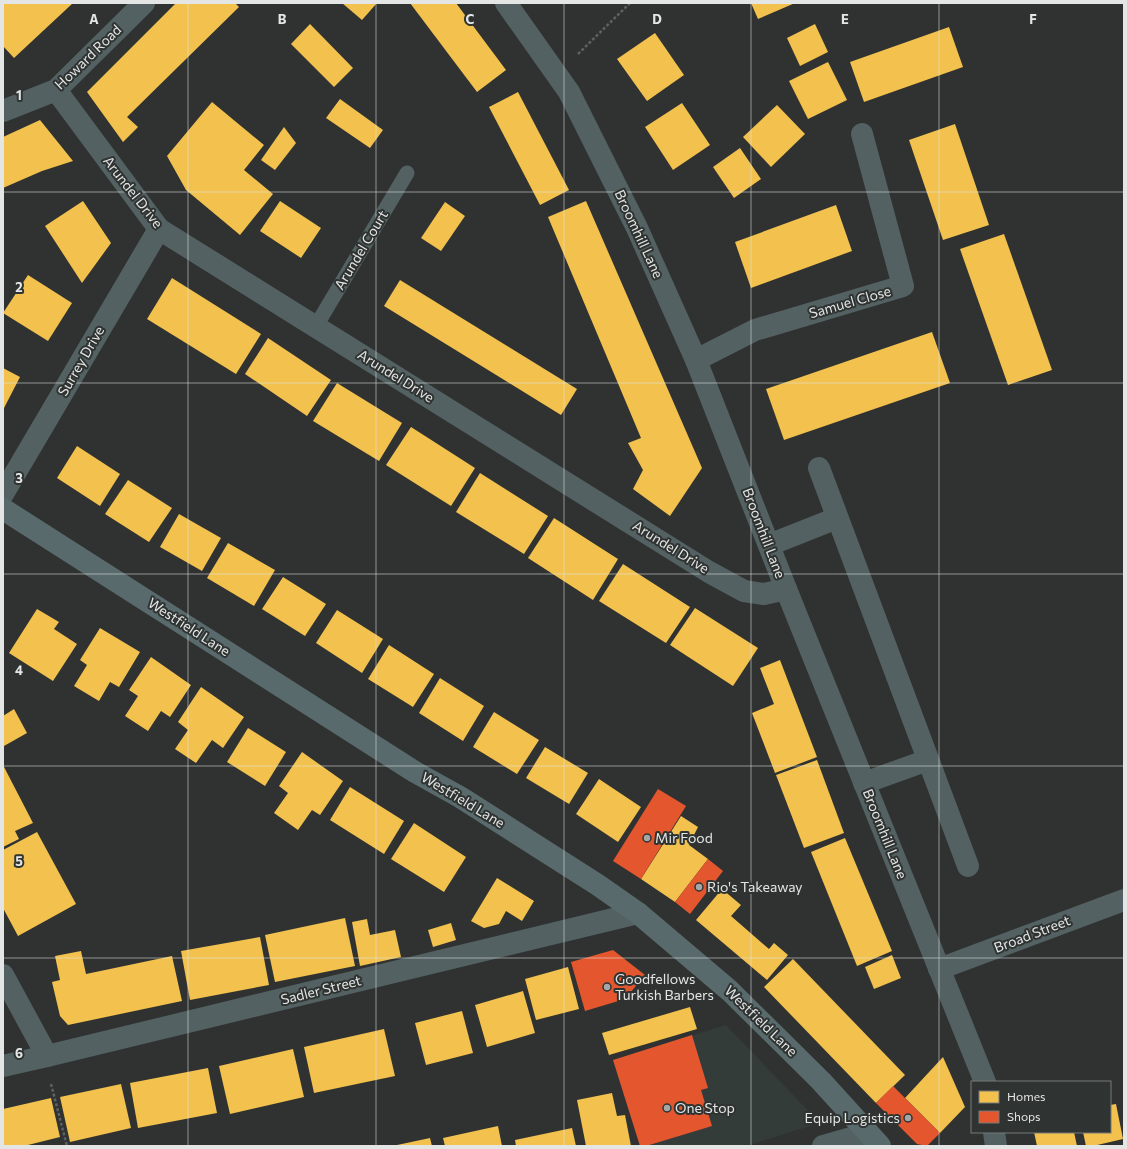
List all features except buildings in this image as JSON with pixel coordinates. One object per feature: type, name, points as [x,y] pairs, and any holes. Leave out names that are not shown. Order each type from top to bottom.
[{"type":"street","name":"Howard Road","points":[[3,111],[56,90],[144,3]]},
{"type":"street","name":"Broomhill Lane","points":[[506,3],[569,92],[637,228],[696,360],[786,589],[985,1081]]},
{"type":"street","name":"Arundel Drive","points":[[56,90],[159,228],[723,580],[744,591],[764,594],[786,589]]},
{"type":"street","name":"Samuel Close","points":[[696,360],[755,330],[903,286],[862,134]]},
{"type":"street","name":"Surrey Drive","points":[[3,494],[159,228]]},
{"type":"street","points":[[819,468],[968,866]]},
{"type":"street","name":"Westfield Lane","points":[[3,509],[409,768],[473,805],[598,885],[638,913],[730,990],[821,1081],[874,1139]]},
{"type":"street","points":[[769,546],[837,518]]},
{"type":"street","points":[[864,783],[928,760]]},
{"type":"street","name":"Broad Street","points":[[939,969],[1124,900]]},
{"type":"street","name":"Sadler Street","points":[[3,1066],[46,1057],[638,913]]},
{"type":"street","points":[[3,975],[46,1057]]},
{"type":"street","points":[[994,1133],[996,1146]]},
{"type":"street","points":[[823,1146],[874,1139]]},
{"type":"lane","name":"Arundel Court","points":[[316,326],[407,173]]},
{"type":"path","points":[[557,74],[630,3]]},
{"type":"path","points":[[46,1057],[67,1146]]},
{"type":"shaded area","points":[[726,1025],[820,1123],[746,1146],[640,1146],[613,1060]]},
{"type":"place","name":"Mir Food","points":[[647,838]]},
{"type":"place","name":"Rio's Takeaway","points":[[699,887]]},
{"type":"place","name":"Goodfellows Turkish Barbers","points":[[607,987]]},
{"type":"place","name":"One Stop","points":[[667,1108]]},
{"type":"place","name":"Equip Logistics","points":[[908,1118]]}]
